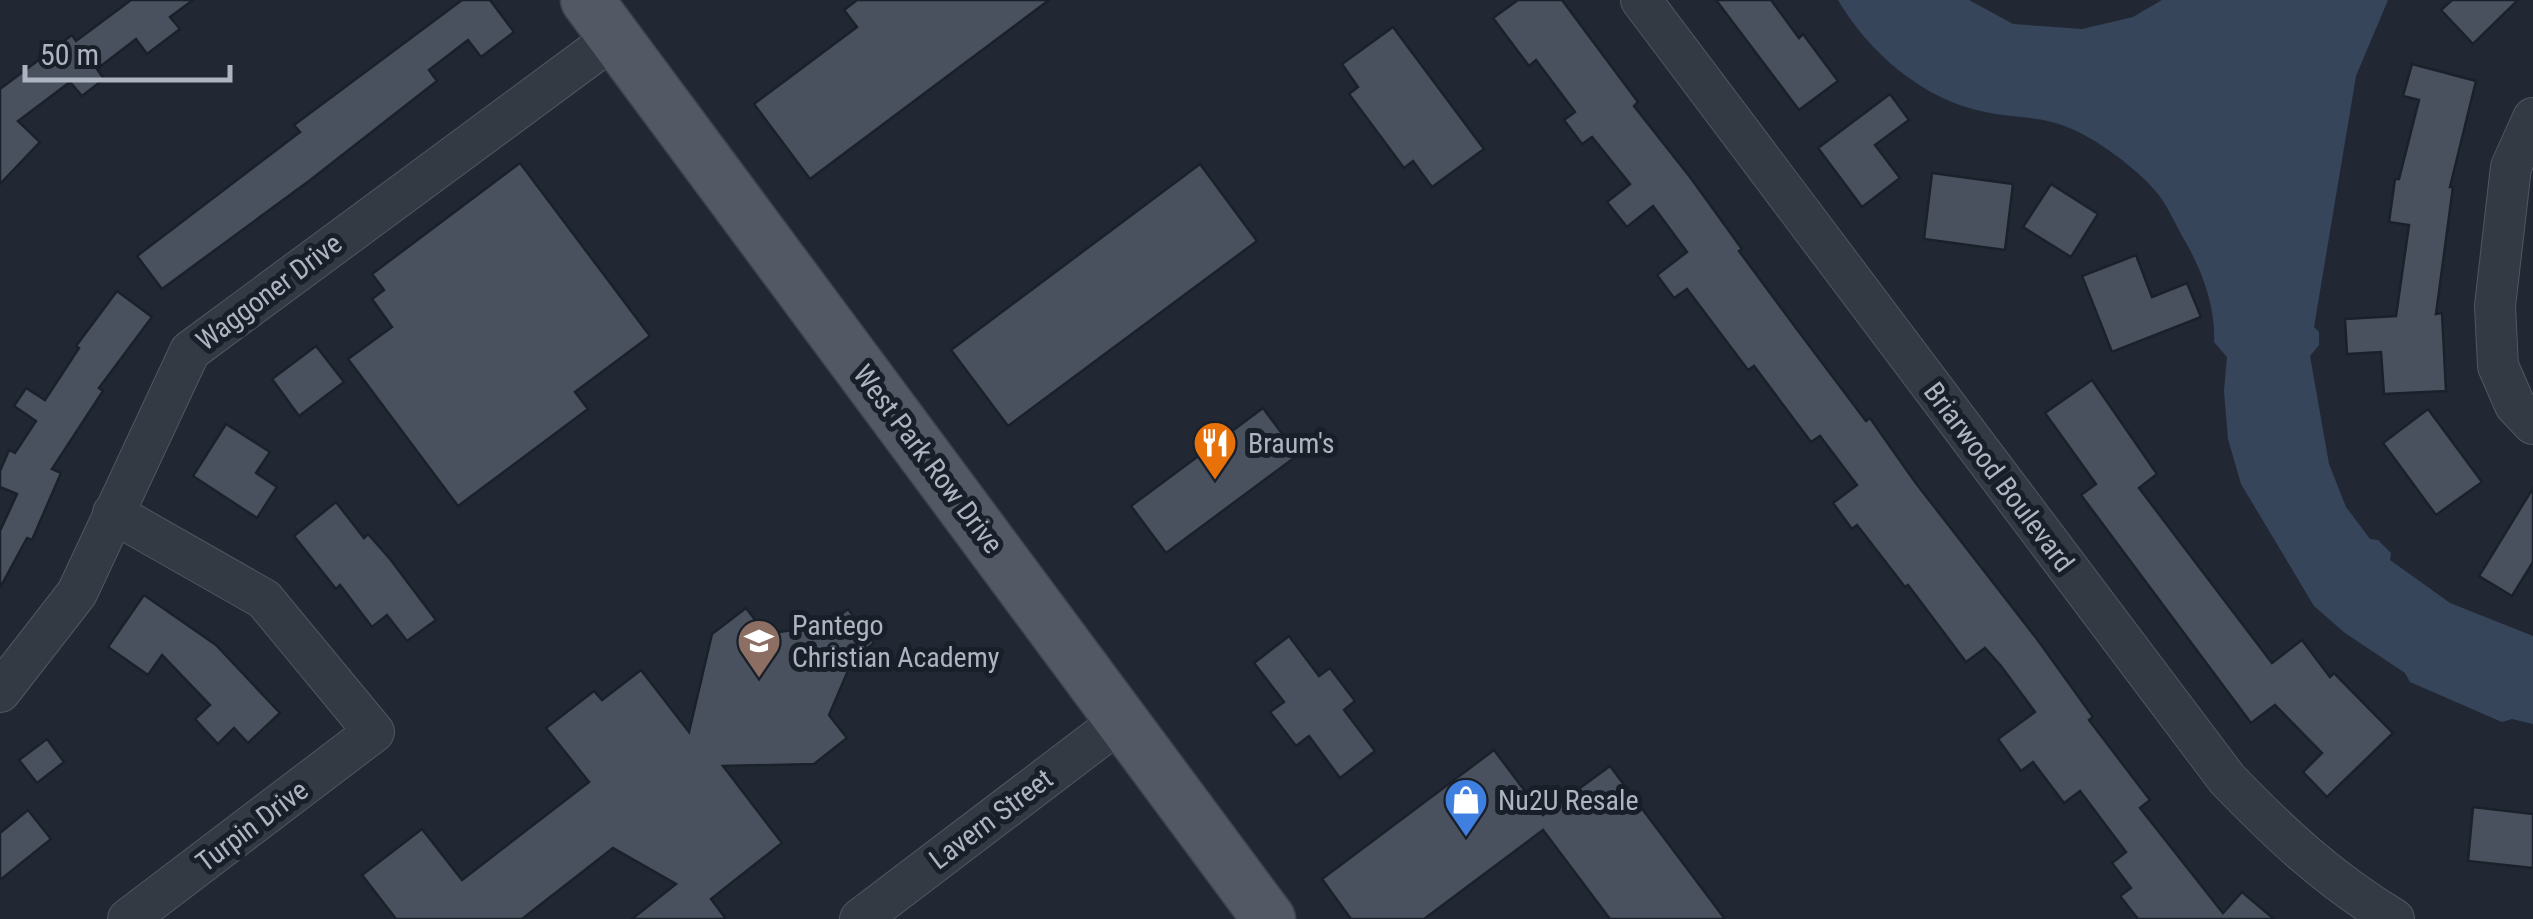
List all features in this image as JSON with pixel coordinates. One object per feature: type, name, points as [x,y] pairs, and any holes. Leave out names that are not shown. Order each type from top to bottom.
[{"type":"main road","name":"West Park Row Drive","points":[[601,18],[1269,919]]},
{"type":"street","name":"Briarwood Boulevard","points":[[1641,0],[2227,778],[2290,844],[2348,891],[2394,919]]},
{"type":"street","name":"Waggoner Drive","points":[[0,692],[77,592],[190,350],[601,18]]},
{"type":"street","points":[[2533,118],[2511,167],[2495,306],[2498,366],[2516,405],[2533,424]]},
{"type":"street","name":"Turpin Drive","points":[[113,512],[264,600],[374,732],[128,919]]},
{"type":"street","name":"Lavern Street","points":[[860,919],[1122,720]]},
{"type":"water","points":[[1838,0],[1969,0],[2013,24],[2082,29],[2133,17],[2162,0],[2388,0],[2356,76],[2314,327],[2319,332],[2319,345],[2310,356],[2329,464],[2346,507],[2370,539],[2378,540],[2391,553],[2390,560],[2450,603],[2533,636],[2533,724],[2512,719],[2502,722],[2410,682],[2405,673],[2345,633],[2314,606],[2241,484],[2228,439],[2224,391],[2227,357],[2214,342],[2207,290],[2169,211],[2150,185],[2104,147],[2067,127],[1962,106],[1920,85],[1882,56]]},
{"type":"building","points":[[131,0],[193,0],[170,17],[180,29],[147,54],[136,39],[97,69],[104,79],[82,96],[70,82],[18,121],[40,142],[0,184],[0,89],[72,35],[76,41]]},
{"type":"building","points":[[462,0],[490,0],[514,32],[481,57],[468,40],[429,70],[437,81],[162,289],[137,256],[300,132],[294,125]]},
{"type":"building","points":[[857,0],[1049,0],[810,179],[754,104],[857,27],[844,10]]},
{"type":"building","points":[[1518,0],[1562,0],[1799,332],[1866,421],[1870,418],[2037,639],[2093,717],[2089,720],[2150,800],[2140,808],[2223,913],[2242,892],[2274,919],[2138,919],[2120,896],[2131,888],[2112,863],[2126,852],[2080,791],[2064,803],[2033,762],[2021,771],[1998,739],[2035,712],[2001,666],[1985,648],[1966,662],[1908,585],[1905,587],[1857,525],[1852,529],[1833,503],[1857,485],[1820,436],[1811,442],[1754,366],[1748,370],[1687,289],[1674,298],[1657,275],[1687,252],[1653,206],[1627,227],[1607,202],[1630,184],[1592,137],[1582,144],[1564,120],[1575,112],[1536,60],[1529,66],[1493,18]]},
{"type":"building","points":[[1716,0],[1771,0],[1838,81],[1799,110]]},
{"type":"building","points":[[2452,0],[2518,0],[2473,44],[2441,10]]},
{"type":"building","points":[[1393,27],[1484,149],[1432,187],[1413,161],[1404,168],[1349,94],[1358,87],[1342,64]]},
{"type":"building","points":[[2412,64],[2476,81],[2450,187],[2436,314],[2442,313],[2446,391],[2384,394],[2381,352],[2347,354],[2345,319],[2396,316],[2409,225],[2389,222],[2395,179],[2399,179],[2419,100],[2403,96]]},
{"type":"building","points":[[1890,94],[1909,120],[1875,145],[1900,178],[1862,207],[1818,148]]},
{"type":"building","points":[[520,163],[650,336],[575,392],[588,409],[458,506],[348,359],[392,327],[372,299],[384,290],[372,274]]},
{"type":"building","points":[[1200,164],[1257,241],[1008,426],[951,350]]},
{"type":"building","points":[[1932,173],[2013,184],[2005,250],[1924,239]]},
{"type":"building","points":[[2051,184],[2098,214],[2071,257],[2023,227]]},
{"type":"building","points":[[2136,255],[2152,297],[2187,283],[2201,317],[2112,352],[2082,276]]},
{"type":"building","points":[[117,291],[152,317],[99,388],[103,391],[52,469],[61,473],[32,540],[27,538],[0,588],[0,531],[17,494],[0,487],[0,471],[9,450],[15,453],[36,421],[14,406],[26,388],[45,400],[79,348],[76,346]]},
{"type":"building","points":[[316,346],[344,382],[299,416],[272,379]]},
{"type":"building","points":[[2092,380],[2157,474],[2139,488],[2272,663],[2302,640],[2330,677],[2334,673],[2393,733],[2327,797],[2303,772],[2322,753],[2275,705],[2251,723],[2081,495],[2096,484],[2045,413]]},
{"type":"building","name":"Braum's","points":[[1263,408],[1298,455],[1166,553],[1131,506]]},
{"type":"building","points":[[2428,409],[2482,482],[2436,515],[2383,443]]},
{"type":"building","points":[[226,424],[270,452],[256,473],[277,487],[257,518],[193,476]]},
{"type":"building","points":[[2533,488],[2533,562],[2512,596],[2479,576]]},
{"type":"building","points":[[336,502],[364,538],[368,534],[390,559],[436,620],[407,641],[387,615],[372,627],[340,585],[336,589],[294,536]]},
{"type":"building","points":[[144,595],[216,645],[280,713],[248,743],[234,728],[218,744],[195,719],[210,705],[162,655],[148,675],[108,647]]},
{"type":"building","points":[[746,608],[766,634],[827,625],[848,609],[874,643],[853,659],[829,715],[847,738],[814,764],[723,766],[782,843],[711,899],[726,919],[632,919],[676,884],[613,848],[522,919],[396,919],[362,875],[422,829],[462,880],[589,782],[546,728],[594,691],[602,700],[641,670],[689,732],[712,634]]},
{"type":"building","points":[[1289,636],[1319,676],[1330,668],[1355,701],[1344,710],[1375,751],[1340,778],[1309,736],[1296,746],[1270,712],[1284,702],[1254,663]]},
{"type":"building","points":[[47,739],[64,762],[37,783],[19,760]]},
{"type":"building","points":[[1494,750],[1543,815],[1610,766],[1725,919],[1610,919],[1543,830],[1424,919],[1351,919],[1322,879]]},
{"type":"building","points":[[2473,807],[2533,814],[2533,868],[2468,861]]},
{"type":"building","points":[[28,810],[51,839],[0,880],[0,833]]},
{"type":"place","name":"Braum's","points":[[1215,481]]},
{"type":"place","name":"Pantego Christian Academy","points":[[759,679]]},
{"type":"place","name":"Nu2U Resale","points":[[1466,838]]}]
